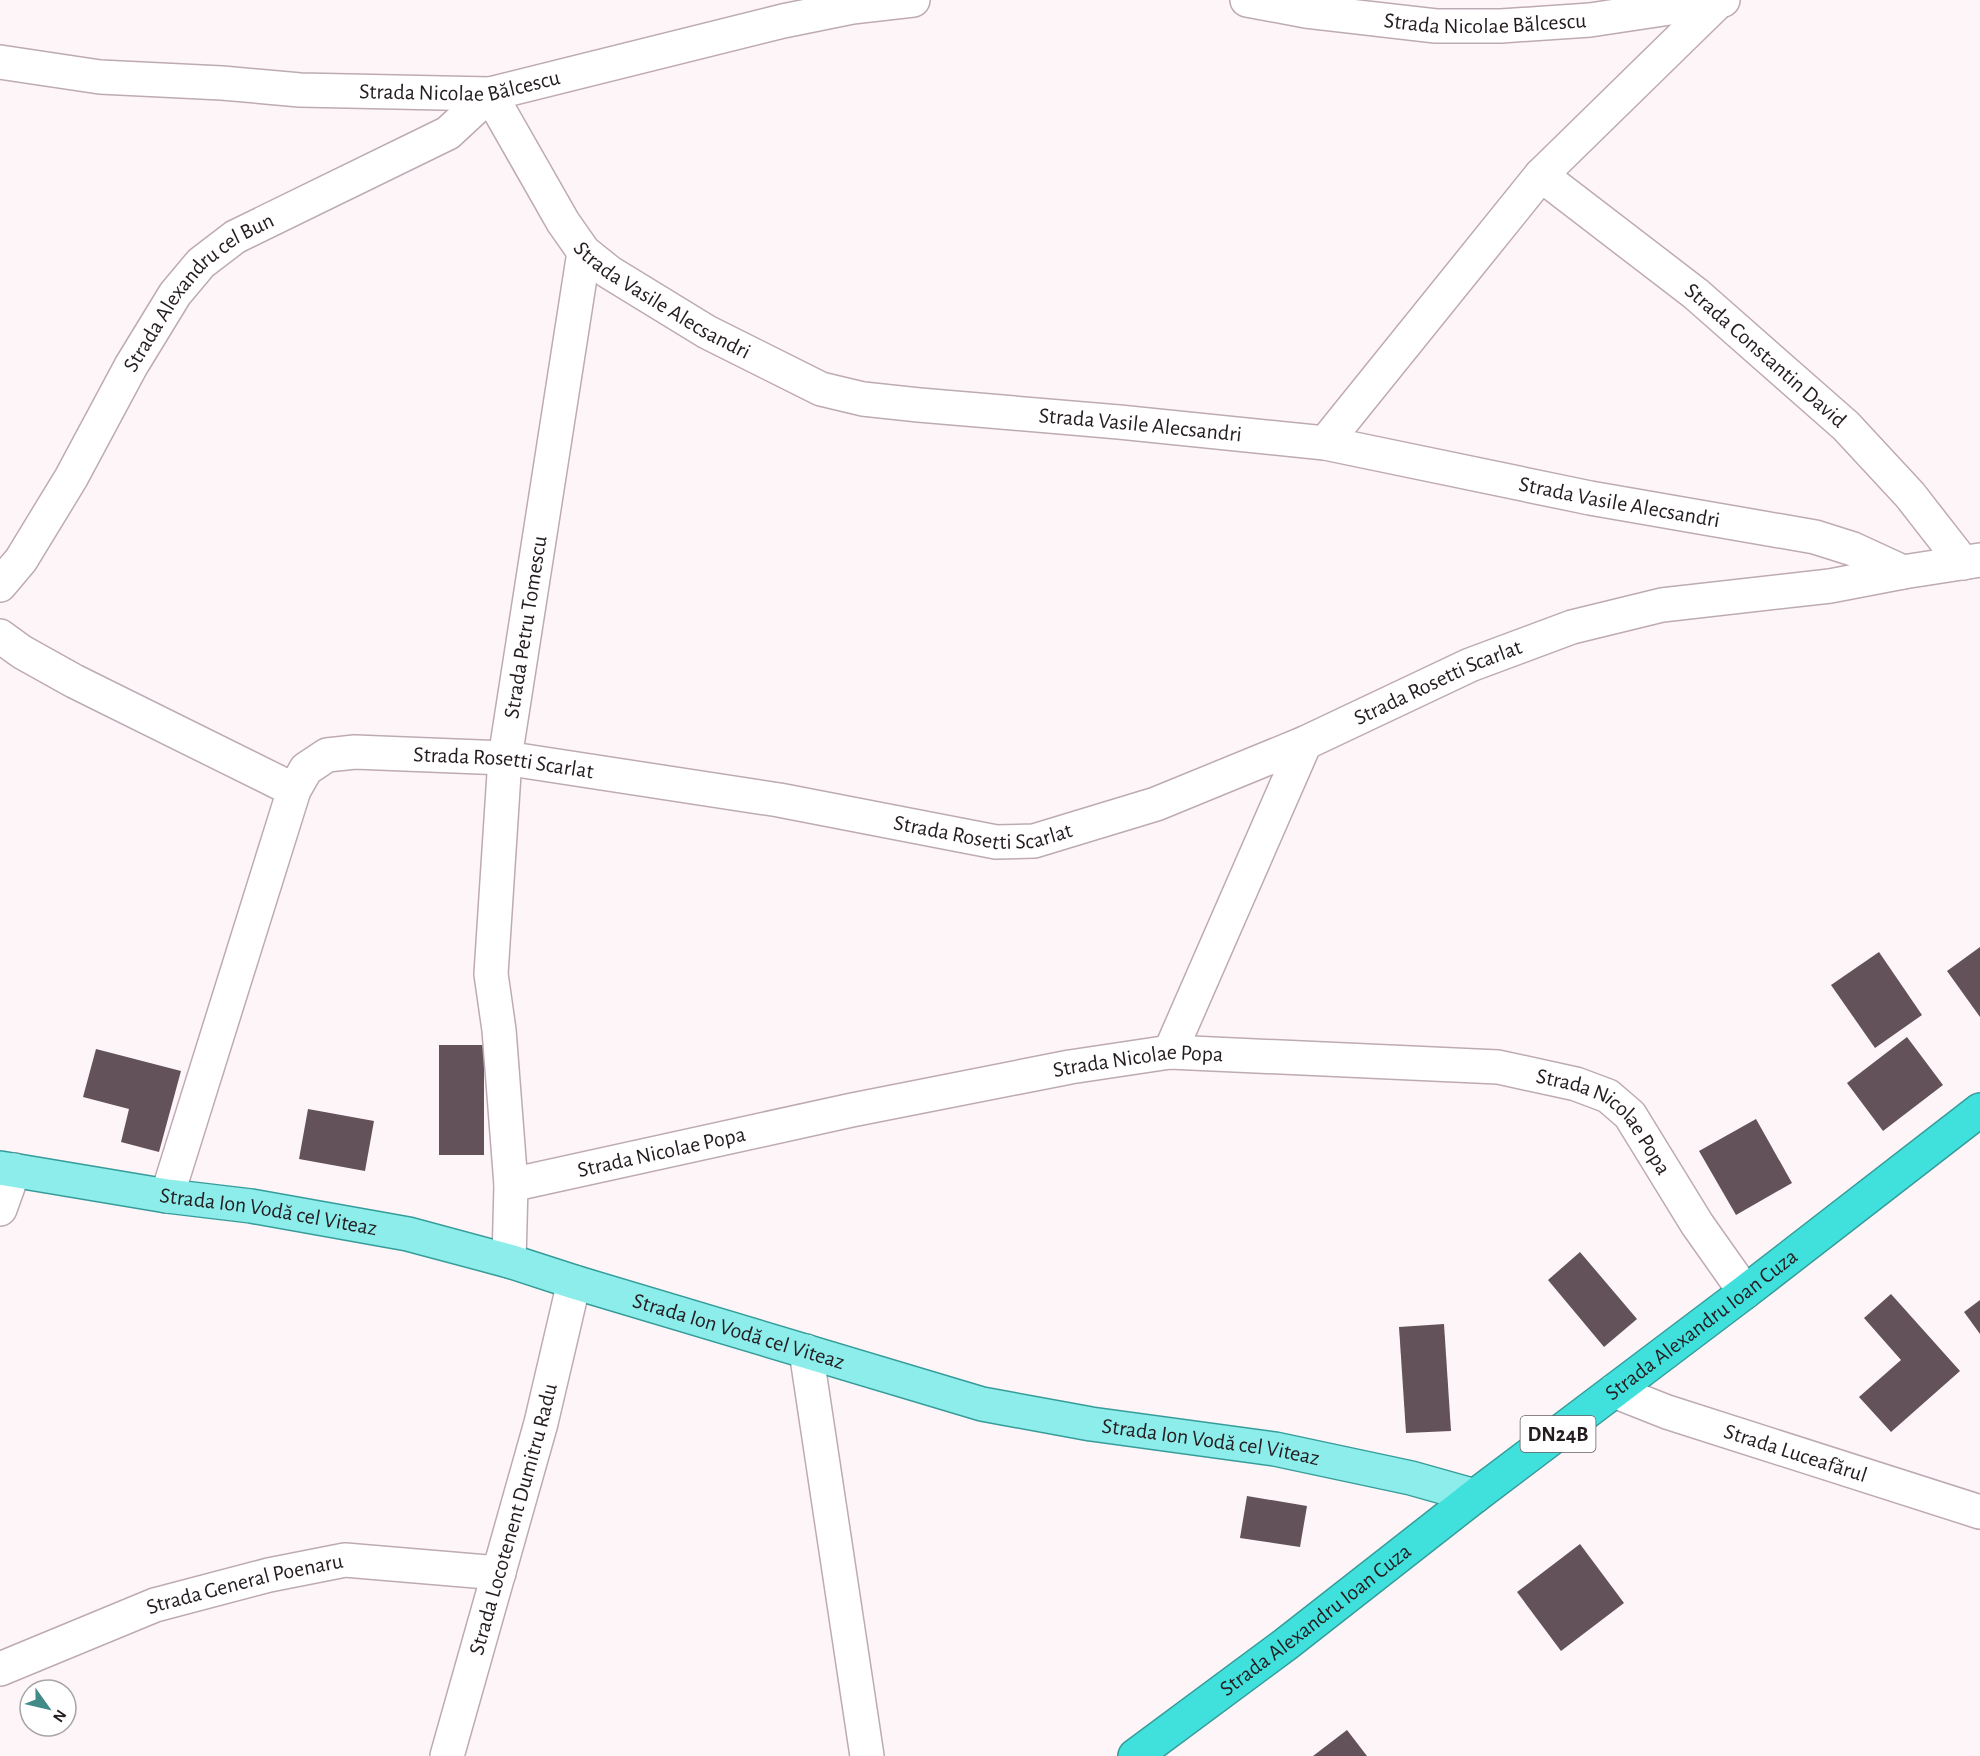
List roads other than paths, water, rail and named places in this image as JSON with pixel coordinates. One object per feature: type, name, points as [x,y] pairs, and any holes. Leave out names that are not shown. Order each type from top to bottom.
[{"type":"highway","name":"Strada Alexandru Ioan Cuza","points":[[1135,1756],[1286,1644],[1475,1496],[1745,1292],[1980,1110]]},
{"type":"main road","name":"Strada Ion Vodă cel Viteaz","points":[[7,1169],[166,1196],[251,1206],[408,1233],[509,1261],[982,1404],[1091,1424],[1275,1449],[1411,1478],[1475,1496]]},
{"type":"street","name":"Strada Nicolae Bălcescu","points":[[0,62],[100,78],[222,83],[300,90],[490,94],[783,21],[852,7],[913,0]]},
{"type":"street","name":"Strada Nicolae Bălcescu","points":[[1246,0],[1306,11],[1436,26],[1501,26],[1590,20],[1721,1]]},
{"type":"street","points":[[1325,443],[1541,175],[1721,1]]},
{"type":"street","name":"Strada Vasile Alecsandri","points":[[490,94],[562,222],[584,252],[609,272],[707,333],[821,389],[863,399],[908,404],[1325,443],[1590,498],[1815,537],[1853,549],[1903,572]]},
{"type":"street","name":"Strada Alexandru cel Bun","points":[[0,585],[21,560],[71,478],[131,366],[170,303],[201,263],[235,237],[448,133],[490,94]]},
{"type":"street","name":"Strada Constantin David","points":[[1541,175],[1696,294],[1846,426],[1972,562]]},
{"type":"street","name":"Strada Petru Tomescu","points":[[511,1185],[499,1030],[491,974],[505,758],[584,252]]},
{"type":"street","name":"Strada Rosetti Scarlat","points":[[166,1196],[294,790],[306,770],[327,755],[355,752],[505,758],[779,800],[996,842],[1034,841],[1156,804],[1305,743],[1470,665],[1572,627],[1662,605],[1830,586],[1972,562]]},
{"type":"street","points":[[0,636],[22,652],[74,681],[294,790]]},
{"type":"street","points":[[1170,1052],[1305,743]]},
{"type":"street","name":"Strada Nicolae Popa","points":[[511,1185],[886,1103],[1070,1067],[1170,1052],[1498,1067],[1576,1084],[1608,1096],[1629,1115],[1697,1224],[1745,1292]]},
{"type":"street","points":[[0,1209],[7,1169]]},
{"type":"street","points":[[509,1261],[511,1185]]},
{"type":"street","name":"Strada Locotenent Dumitru Radu","points":[[447,1756],[541,1423],[574,1282]]},
{"type":"street","points":[[806,1351],[867,1756]]},
{"type":"street","name":"Strada Luceafărul","points":[[1614,1391],[1667,1412],[1980,1512]]},
{"type":"street","name":"Strada General Poenaru","points":[[0,1669],[155,1605],[269,1575],[345,1560],[499,1573]]}]
